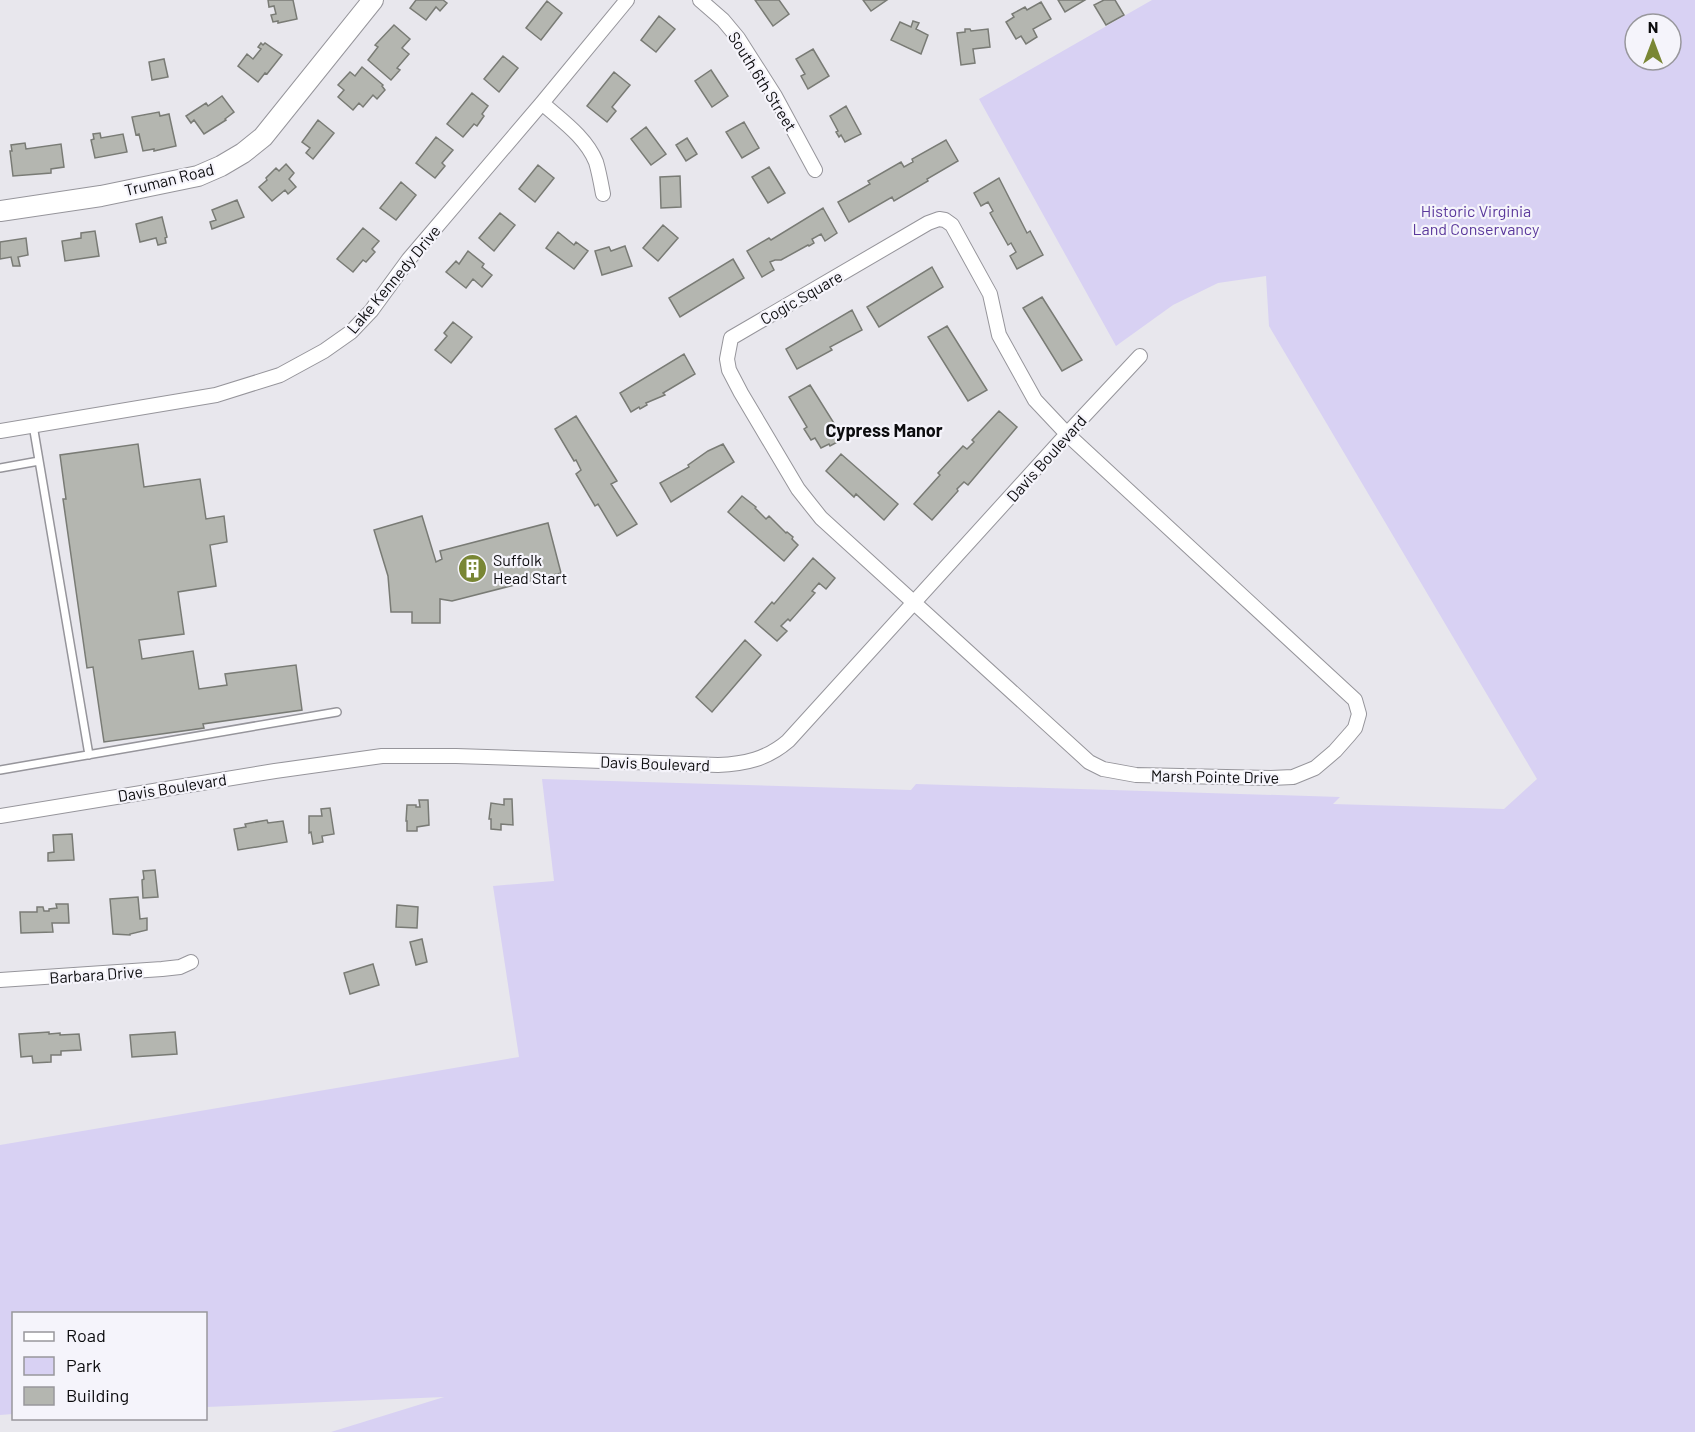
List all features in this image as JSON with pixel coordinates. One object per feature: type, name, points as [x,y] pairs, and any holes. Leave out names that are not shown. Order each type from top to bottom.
[{"type":"street","name":"Lake Kennedy Drive","points":[[0,431],[216,395],[280,375],[324,351],[351,332],[370,311],[409,259],[627,0]]},
{"type":"street","name":"South 6th Street","points":[[700,0],[723,20],[738,38],[775,96],[814,170]]},
{"type":"street","name":"Truman Road","points":[[0,211],[101,196],[198,176],[221,166],[243,153],[263,137],[366,2]]},
{"type":"street","points":[[542,103],[588,147],[596,161],[603,194]]},
{"type":"street","name":"Cogic Square","points":[[914,603],[821,518],[798,489],[729,370],[727,359],[731,338],[928,223],[939,219],[945,220],[954,229],[990,294],[999,335],[1035,400],[1067,434]]},
{"type":"street","name":"Davis Boulevard","points":[[0,816],[382,756],[456,756],[718,765],[749,762],[763,758],[788,741],[1140,356]]},
{"type":"street","name":"Marsh Pointe Drive","points":[[914,603],[1078,753],[1103,769],[1136,775],[1282,778],[1316,768],[1335,752],[1355,729],[1358,721],[1358,707],[1351,694],[1067,434]]},
{"type":"street","name":"Barbara Drive","points":[[0,980],[162,969],[180,967],[191,962]]},
{"type":"lane","points":[[33,425],[89,755]]},
{"type":"lane","points":[[0,468],[39,461]]},
{"type":"lane","points":[[0,770],[337,712]]},
{"type":"green space","name":"Historic Virginia Land Conservancy","points":[[1152,0],[1695,0],[1695,1432],[331,1432],[444,1397],[207,1407],[207,1312],[12,1312],[12,1414],[0,1415],[0,1145],[519,1057],[493,886],[554,881],[542,779],[911,790],[916,784],[1340,797],[1333,804],[1504,809],[1537,779],[1269,326],[1266,276],[1218,283],[1173,305],[1116,346],[979,99]]},
{"type":"building","points":[[268,0],[293,0],[297,19],[273,22],[271,15],[276,14],[274,6],[269,7]]},
{"type":"building","points":[[416,0],[443,0],[447,3],[440,11],[436,7],[426,20],[410,8]]},
{"type":"building","points":[[755,0],[779,0],[789,14],[773,26]]},
{"type":"building","points":[[863,0],[887,0],[871,11]]},
{"type":"building","points":[[1058,0],[1085,0],[1065,12]]},
{"type":"building","points":[[1104,0],[1115,0],[1124,15],[1106,25],[1094,5]]},
{"type":"building","points":[[547,1],[562,13],[541,40],[526,28]]},
{"type":"building","points":[[1041,2],[1051,19],[1033,29],[1037,37],[1026,44],[1021,36],[1016,39],[1006,22],[1014,17],[1012,14],[1025,7],[1027,10]]},
{"type":"building","points":[[659,16],[675,29],[656,52],[641,40]]},
{"type":"building","points":[[913,21],[919,23],[916,29],[928,35],[921,54],[891,40],[900,22],[911,27]]},
{"type":"building","points":[[394,25],[410,39],[402,48],[409,54],[397,68],[400,70],[391,80],[368,60],[378,47],[375,45]]},
{"type":"building","points":[[965,29],[971,31],[988,29],[990,47],[973,49],[975,63],[961,65],[957,33],[965,32]]},
{"type":"building","points":[[261,43],[263,45],[265,43],[282,55],[258,82],[238,66],[247,54],[253,59],[261,49],[258,47]]},
{"type":"building","points":[[813,49],[829,76],[808,89],[801,76],[805,74],[796,59]]},
{"type":"building","points":[[503,56],[518,68],[499,92],[484,79]]},
{"type":"building","points":[[164,59],[168,77],[152,80],[149,62]]},
{"type":"building","points":[[362,67],[383,85],[385,90],[377,99],[373,95],[363,107],[359,103],[353,110],[338,97],[344,90],[338,85],[350,72],[355,76]]},
{"type":"building","points":[[711,70],[728,96],[712,107],[695,81]]},
{"type":"building","points":[[614,72],[630,85],[612,107],[616,111],[607,122],[587,106]]},
{"type":"building","points":[[472,93],[488,106],[477,126],[474,124],[463,137],[447,124]]},
{"type":"building","points":[[222,96],[234,112],[204,134],[194,120],[191,123],[186,116],[206,103],[208,106]]},
{"type":"building","points":[[846,106],[861,134],[845,142],[836,132],[838,131],[830,116]]},
{"type":"building","points":[[159,112],[160,116],[169,114],[176,146],[143,151],[132,117]]},
{"type":"building","points":[[318,120],[334,133],[313,159],[306,153],[310,148],[302,142]]},
{"type":"building","points":[[744,122],[759,148],[742,158],[726,132]]},
{"type":"building","points":[[646,127],[666,154],[651,165],[631,139]]},
{"type":"building","points":[[100,133],[101,138],[123,134],[127,152],[95,158],[91,140],[94,139],[93,134]]},
{"type":"building","points":[[436,137],[453,150],[442,163],[445,166],[435,178],[416,163]]},
{"type":"building","points":[[687,138],[697,154],[686,161],[676,145]]},
{"type":"building","points":[[946,140],[958,161],[894,201],[892,197],[849,222],[838,202],[870,184],[868,181],[901,162],[904,167],[913,162],[912,159]]},
{"type":"building","points":[[25,143],[26,149],[61,144],[64,167],[51,169],[51,173],[13,176],[11,145]]},
{"type":"building","points":[[286,164],[294,173],[289,179],[296,187],[288,194],[285,190],[272,201],[259,187],[276,168],[279,171]]},
{"type":"building","points":[[538,165],[554,178],[535,202],[519,189]]},
{"type":"building","points":[[769,167],[785,193],[768,203],[752,177]]},
{"type":"building","points":[[680,176],[681,207],[661,208],[660,177]]},
{"type":"building","points":[[999,178],[1027,233],[1030,231],[1043,255],[1017,269],[1010,256],[1016,252],[1011,243],[1008,245],[990,213],[993,211],[988,202],[981,206],[974,193]]},
{"type":"building","points":[[401,182],[416,195],[396,220],[380,208]]},
{"type":"building","points":[[237,200],[244,217],[212,229],[210,222],[216,220],[212,210]]},
{"type":"building","points":[[823,208],[837,233],[825,241],[821,234],[812,239],[814,243],[809,246],[781,260],[770,262],[774,270],[762,277],[747,251],[769,238],[771,240]]},
{"type":"building","points":[[500,213],[515,225],[494,251],[479,238]]},
{"type":"building","points":[[162,217],[167,237],[165,238],[166,243],[158,245],[156,238],[140,242],[136,224]]},
{"type":"building","points":[[663,225],[678,238],[658,261],[643,248]]},
{"type":"building","points":[[363,228],[379,241],[372,249],[375,252],[366,262],[363,260],[353,272],[337,259]]},
{"type":"building","points":[[95,231],[99,256],[65,261],[62,241],[81,238],[81,233]]},
{"type":"building","points":[[558,232],[574,245],[576,242],[588,251],[574,269],[546,248]]},
{"type":"building","points":[[26,238],[28,255],[18,257],[20,266],[13,266],[11,257],[0,259],[0,242]]},
{"type":"building","points":[[625,246],[632,266],[602,275],[595,251],[609,247],[611,251]]},
{"type":"building","points":[[468,251],[484,264],[482,267],[492,275],[482,287],[473,279],[466,288],[446,272],[456,261],[459,264]]},
{"type":"building","points":[[733,259],[744,278],[680,317],[669,298]]},
{"type":"building","points":[[932,267],[943,287],[879,327],[867,307]]},
{"type":"building","points":[[1042,297],[1082,360],[1062,371],[1023,308]]},
{"type":"building","points":[[852,310],[862,330],[830,347],[832,350],[797,369],[786,349]]},
{"type":"building","points":[[453,322],[472,337],[451,363],[435,350],[447,336],[444,333]]},
{"type":"building","points":[[947,326],[987,390],[968,401],[928,337]]},
{"type":"building","points":[[684,354],[695,374],[663,393],[665,395],[631,412],[620,393]]},
{"type":"building","points":[[810,385],[842,436],[839,438],[841,440],[830,446],[829,444],[821,448],[815,438],[811,440],[804,429],[807,427],[789,397]]},
{"type":"building","points":[[999,411],[1017,427],[968,485],[964,482],[932,520],[914,504],[940,475],[938,473],[963,446],[967,449],[974,442],[972,440]]},
{"type":"building","points":[[576,416],[617,481],[611,484],[637,524],[617,536],[598,504],[595,506],[576,474],[581,470],[555,429]]},
{"type":"building","points":[[138,444],[144,487],[200,479],[206,519],[224,516],[227,542],[210,545],[216,586],[178,592],[184,634],[139,640],[142,659],[193,651],[199,689],[227,685],[225,674],[296,665],[302,710],[203,724],[204,728],[104,742],[93,667],[87,668],[63,499],[66,499],[60,455]]},
{"type":"building","points":[[723,444],[734,462],[671,502],[660,483],[689,467],[688,465],[708,451]]},
{"type":"building","points":[[841,454],[898,504],[884,520],[826,471]]},
{"type":"building","points":[[742,496],[766,519],[769,516],[793,537],[792,539],[798,545],[784,561],[728,512]]},
{"type":"building","name":"Suffolk Head Start","points":[[422,516],[436,562],[442,559],[440,551],[548,523],[561,573],[452,601],[440,599],[440,623],[412,623],[412,612],[391,612],[388,576],[374,530]]},
{"type":"building","points":[[813,558],[835,578],[826,589],[819,583],[812,591],[815,593],[790,621],[788,619],[781,626],[787,631],[777,641],[755,622],[772,602],[774,604]]},
{"type":"building","points":[[745,640],[761,655],[712,712],[696,697]]},
{"type":"building","points":[[504,799],[512,799],[513,825],[501,824],[501,830],[491,829],[491,819],[489,819],[491,803],[504,805]]},
{"type":"building","points":[[419,800],[428,800],[429,825],[417,827],[417,831],[407,831],[407,805],[420,807]]},
{"type":"building","points":[[330,808],[334,834],[322,836],[323,842],[313,844],[311,832],[309,833],[309,816],[322,816],[321,809]]},
{"type":"building","points":[[267,820],[268,823],[283,821],[287,842],[238,850],[234,829],[246,827],[245,824]]},
{"type":"building","points":[[72,834],[74,860],[48,861],[48,853],[54,852],[53,835]]},
{"type":"building","points":[[155,870],[158,897],[143,898],[143,871]]},
{"type":"building","points":[[138,897],[140,919],[147,918],[147,930],[130,935],[113,934],[110,899]]},
{"type":"building","points":[[56,904],[68,904],[69,923],[52,923],[53,932],[21,933],[20,912],[37,912],[37,907],[43,907],[44,911],[49,911],[49,909],[57,908]]},
{"type":"building","points":[[397,905],[418,907],[417,928],[396,927]]},
{"type":"building","points":[[422,939],[427,962],[416,965],[410,942]]},
{"type":"building","points":[[373,964],[379,985],[350,994],[344,973]]},
{"type":"building","points":[[49,1032],[49,1034],[60,1033],[60,1035],[79,1034],[81,1050],[61,1051],[61,1055],[51,1055],[51,1062],[33,1063],[32,1056],[21,1057],[19,1034]]},
{"type":"building","points":[[175,1032],[177,1054],[132,1057],[130,1035]]},
{"type":"place","name":"Suffolk Head Start","points":[[472,568]]},
{"type":"district","name":"Cypress Manor","points":[[884,430]]}]
